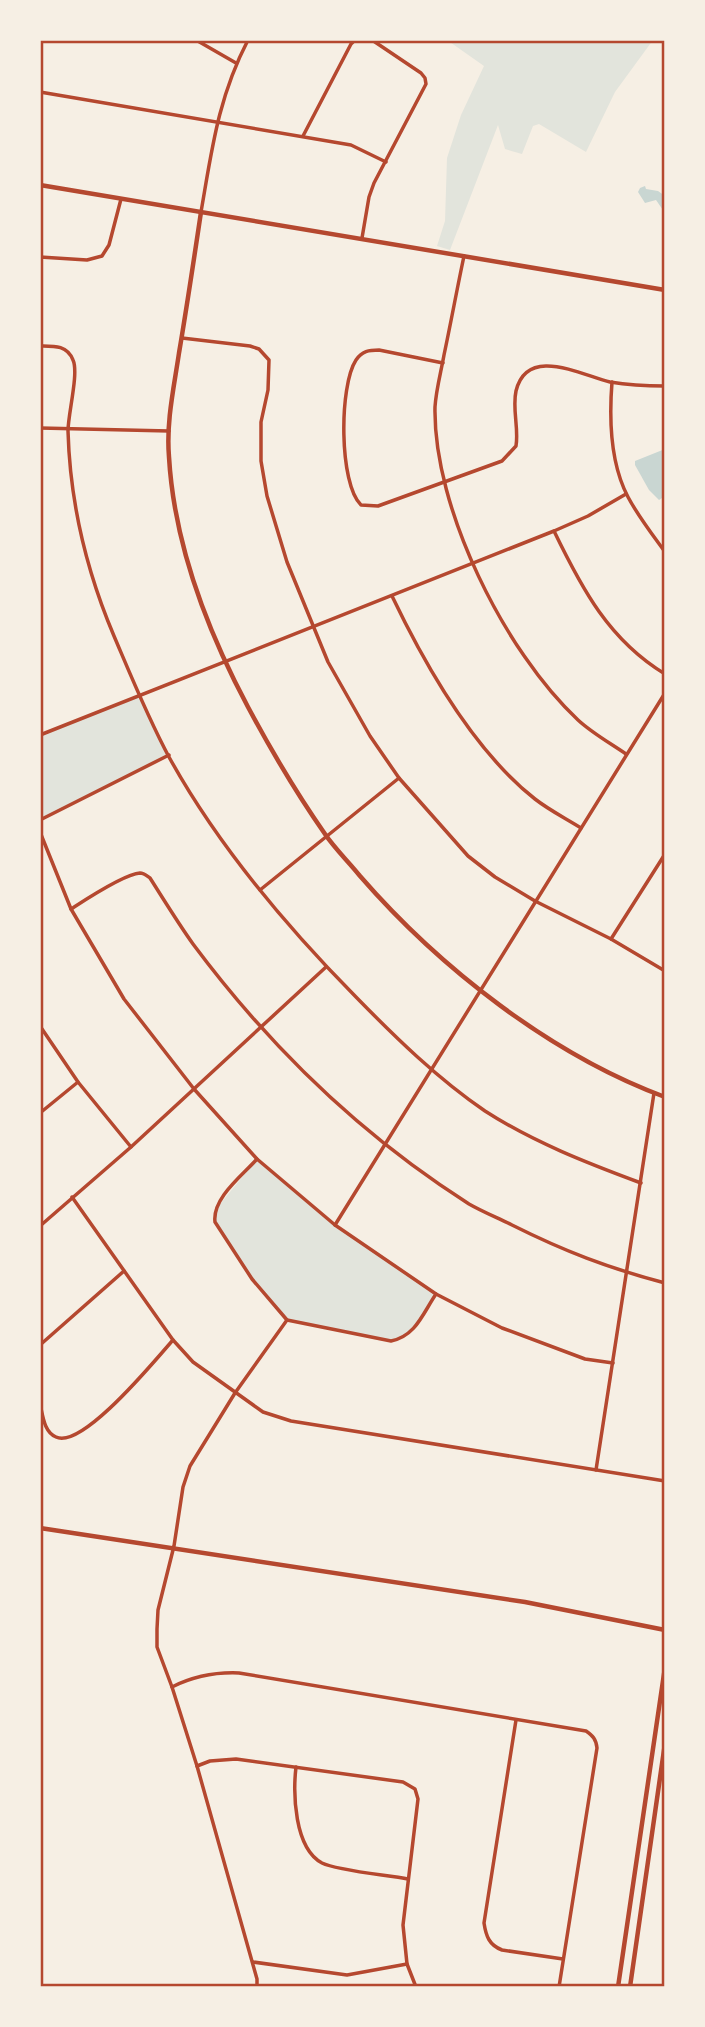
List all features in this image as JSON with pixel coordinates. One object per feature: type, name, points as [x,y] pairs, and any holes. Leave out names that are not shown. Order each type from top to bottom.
[{"type":"street","points":[[196,40],[236,63]]},
{"type":"street","points":[[248,40],[236,63],[216,122],[169,431],[174,498],[186,550],[201,603],[224,662],[271,750],[326,836],[403,923],[480,991],[550,1038],[589,1061],[665,1097]]},
{"type":"street","points":[[303,136],[355,40]]},
{"type":"street","points":[[362,238],[369,197],[426,84],[421,73],[372,40]]},
{"type":"street","points":[[40,92],[351,145],[386,162]]},
{"type":"street","points":[[40,185],[665,290]]},
{"type":"street","points":[[40,257],[87,260],[102,256],[109,245],[121,199]]},
{"type":"street","points":[[464,256],[435,406],[443,482],[477,574],[500,618],[537,674],[580,722],[627,754]]},
{"type":"street","points":[[182,338],[250,346],[258,349],[269,360],[268,390],[261,422],[261,461],[265,485],[287,562],[328,663],[399,778],[468,856],[495,877],[665,971]]},
{"type":"street","points":[[40,346],[61,347],[73,358],[75,365],[68,428],[76,520],[89,570],[140,695],[169,755],[211,824],[260,890],[326,967],[380,1022],[433,1069],[484,1110],[537,1140],[579,1160],[640,1183]]},
{"type":"street","points":[[443,363],[369,350],[362,353],[351,369],[343,423],[344,445],[351,492],[361,505],[378,506],[502,461],[516,446],[516,393],[526,374],[535,368],[548,365],[612,382],[665,386]]},
{"type":"street","points":[[612,382],[609,412],[614,453],[626,494],[665,552]]},
{"type":"street","points":[[40,428],[169,431]]},
{"type":"street","points":[[40,734],[554,531],[588,516],[626,494]]},
{"type":"street","points":[[554,531],[569,563],[604,620],[641,660],[665,674]]},
{"type":"street","points":[[392,596],[431,670],[492,755],[535,799],[581,828]]},
{"type":"street","points":[[335,1225],[665,693]]},
{"type":"street","points":[[40,820],[169,755]]},
{"type":"street","points":[[260,890],[399,778]]},
{"type":"street","points":[[40,832],[71,909],[124,999],[194,1089],[257,1159],[335,1225],[436,1294],[502,1328],[585,1359],[613,1363]]},
{"type":"street","points":[[611,939],[663,862],[665,854]]},
{"type":"street","points":[[71,909],[110,885],[139,873],[145,874],[199,952],[261,1027],[328,1095],[385,1144],[471,1205],[566,1252],[665,1283]]},
{"type":"street","points":[[40,1226],[131,1147],[326,967]]},
{"type":"street","points":[[40,1026],[78,1082],[131,1147]]},
{"type":"street","points":[[40,1113],[78,1082]]},
{"type":"street","points":[[596,1470],[654,1093]]},
{"type":"street","points":[[257,1159],[221,1201],[214,1215],[215,1222],[252,1279],[286,1321],[391,1341],[404,1339],[421,1321],[436,1294]]},
{"type":"street","points":[[72,1198],[173,1340],[192,1362],[263,1412],[291,1421],[665,1481]]},
{"type":"street","points":[[40,1345],[124,1271]]},
{"type":"street","points":[[257,1987],[197,1766],[173,1687],[157,1647],[157,1629],[158,1610],[174,1546],[183,1487],[190,1466],[235,1393],[286,1321]]},
{"type":"street","points":[[40,1404],[45,1425],[52,1434],[59,1439],[74,1437],[90,1427],[147,1371],[173,1340]]},
{"type":"street","points":[[40,1528],[174,1546],[525,1602],[665,1630]]},
{"type":"street","points":[[618,1987],[665,1667]]},
{"type":"street","points":[[173,1687],[199,1676],[220,1672],[239,1673],[586,1731],[596,1741],[559,1987]]},
{"type":"street","points":[[516,1720],[484,1923],[486,1934],[494,1947],[502,1950],[563,1959]]},
{"type":"street","points":[[630,1987],[665,1743]]},
{"type":"street","points":[[197,1766],[210,1761],[236,1759],[403,1782],[415,1789],[418,1800],[403,1925],[407,1964],[416,1987]]},
{"type":"street","points":[[296,1767],[295,1808],[301,1831],[314,1857],[329,1865],[408,1879]]},
{"type":"street","points":[[252,1962],[347,1975],[407,1964]]},
{"type":"shaded area","points":[[447,40],[653,40],[615,92],[586,152],[539,124],[533,126],[522,154],[505,149],[498,125],[450,250],[437,246],[445,221],[447,158],[461,115],[484,66]]},
{"type":"shaded area","points":[[645,186],[646,189],[658,191],[665,196],[665,213],[656,200],[645,203],[638,192]]},
{"type":"shaded area","points":[[665,449],[665,496],[659,500],[649,490],[635,461]]},
{"type":"shaded area","points":[[140,695],[169,755],[40,819],[40,735]]},
{"type":"shaded area","points":[[257,1159],[335,1225],[436,1294],[413,1329],[391,1341],[287,1320],[252,1279],[215,1222],[216,1209]]}]
